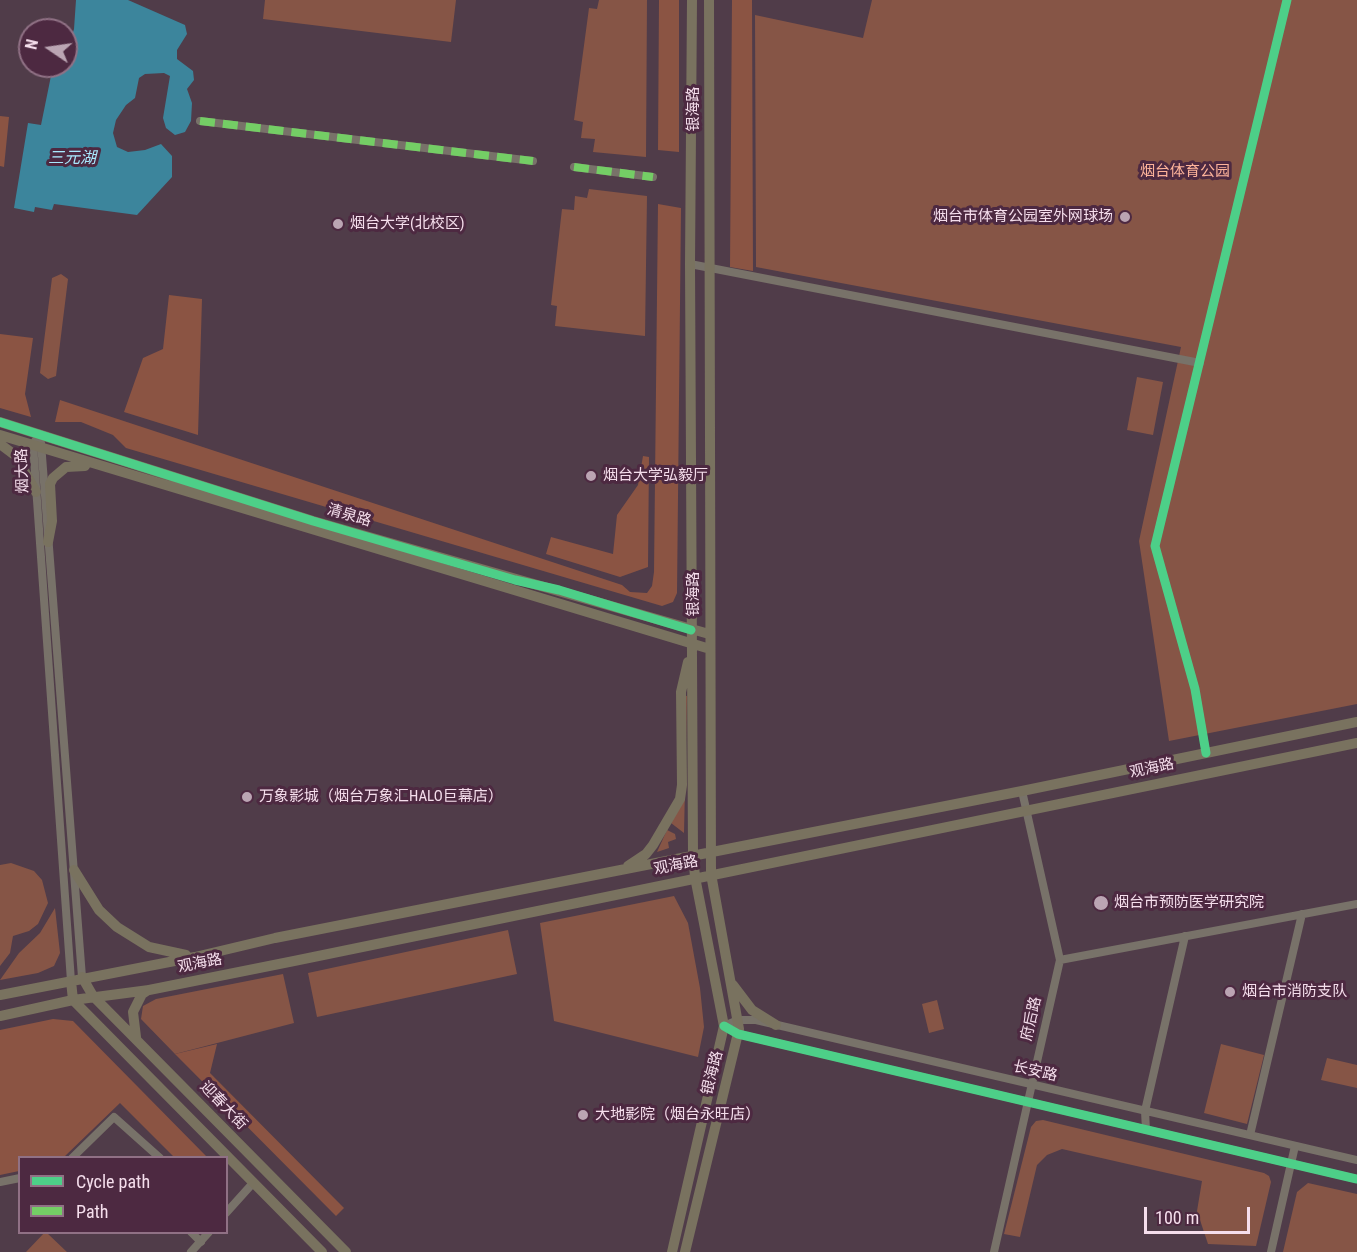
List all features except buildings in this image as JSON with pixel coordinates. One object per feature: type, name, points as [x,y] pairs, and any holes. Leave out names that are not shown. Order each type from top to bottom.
[{"type":"main road","name":"银海路","points":[[672,1252],[724,1026],[695,877],[693,854],[690,264],[692,0]]},
{"type":"main road","name":"银海路","points":[[685,1252],[738,1034],[738,1020],[711,874],[710,852],[709,0]]},
{"type":"main road","name":"清泉路","points":[[0,422],[303,518],[709,634]]},
{"type":"main road","name":"清泉路","points":[[0,435],[691,649],[710,649]]},
{"type":"main road","points":[[0,444],[16,456],[36,492]]},
{"type":"main road","points":[[48,542],[52,521],[50,484],[52,478],[66,467],[98,466]]},
{"type":"main road","points":[[616,872],[646,854],[680,799],[682,785],[681,692],[691,649]]},
{"type":"main road","name":"观海路","points":[[0,995],[1357,722]]},
{"type":"main road","name":"观海路","points":[[0,1016],[93,996],[149,990],[1357,743]]},
{"type":"main road","points":[[74,870],[99,910],[125,933],[149,947],[195,957]]},
{"type":"main road","name":"迎春大街","points":[[82,977],[93,996],[346,1252]]},
{"type":"main road","points":[[71,981],[73,1000],[227,1156]]},
{"type":"main road","points":[[730,981],[752,1010],[776,1025]]},
{"type":"main road","points":[[137,1040],[133,1029],[133,1012],[142,994],[149,990]]},
{"type":"main road","points":[[228,1157],[322,1252]]},
{"type":"street","points":[[1206,753],[1195,688],[1155,546],[1287,0]]},
{"type":"street","points":[[200,121],[533,161]]},
{"type":"street","points":[[574,166],[653,177]]},
{"type":"street","points":[[690,264],[1200,363]]},
{"type":"street","name":"烟大路","points":[[40,434],[37,445],[36,492],[71,981]]},
{"type":"street","name":"烟大路","points":[[37,445],[48,542],[82,977]]},
{"type":"street","name":"府后路","points":[[994,1252],[1060,960],[1022,791]]},
{"type":"street","points":[[1060,960],[1357,904]]},
{"type":"street","points":[[1250,1135],[1302,914]]},
{"type":"street","points":[[1146,1130],[1145,1112],[1185,936]]},
{"type":"street","points":[[724,1026],[738,1020]]},
{"type":"street","name":"长安路","points":[[738,1020],[776,1025],[1357,1160]]},
{"type":"street","points":[[724,1026],[738,1034],[1357,1179]]},
{"type":"street","points":[[785,1045],[789,1028]]},
{"type":"street","points":[[74,1156],[114,1117],[157,1156]]},
{"type":"street","points":[[1271,1252],[1295,1146]]},
{"type":"street","points":[[0,1182],[18,1178]]},
{"type":"street","points":[[228,1211],[254,1183]]},
{"type":"street","points":[[193,1234],[201,1242]]},
{"type":"street","points":[[190,1252],[208,1234]]},
{"type":"green space","points":[[265,0],[456,0],[451,42],[263,19]]},
{"type":"green space","points":[[599,0],[647,0],[646,157],[593,152],[595,139],[581,138],[583,122],[574,120],[589,8],[597,9]]},
{"type":"green space","name":"烟台体育公园","points":[[872,0],[1357,0],[1357,704],[1169,741],[1139,541],[1181,347],[756,267],[755,15],[863,38]]},
{"type":"green space","points":[[589,189],[647,196],[645,336],[555,326],[557,306],[551,305],[562,209],[574,210],[575,196],[587,198]]},
{"type":"green space","points":[[61,274],[68,279],[56,376],[48,379],[40,373],[52,278]]},
{"type":"green space","points":[[1137,377],[1163,382],[1153,435],[1127,430]]},
{"type":"green space","points":[[684,696],[687,696],[684,833],[671,823],[681,804]]},
{"type":"green space","points":[[667,830],[675,834],[676,839],[668,842],[669,848],[657,852]]},
{"type":"green space","points":[[11,863],[34,871],[42,880],[48,903],[38,924],[29,931],[13,936],[10,953],[0,966],[0,865]]},
{"type":"green space","points":[[674,896],[688,923],[700,988],[704,1027],[698,1057],[554,1021],[540,923]]},
{"type":"green space","points":[[55,908],[60,953],[54,966],[38,973],[0,980],[19,953],[40,933]]},
{"type":"green space","points":[[508,930],[517,974],[317,1017],[308,973]]},
{"type":"green space","points":[[283,974],[294,1023],[175,1054],[141,1019],[143,1006],[156,999]]},
{"type":"green space","points":[[937,1000],[944,1029],[929,1033],[922,1004]]},
{"type":"green space","points":[[1221,1044],[1264,1055],[1247,1124],[1204,1113]]},
{"type":"green space","points":[[1327,1058],[1357,1065],[1357,1088],[1321,1080]]},
{"type":"green space","points":[[1043,1120],[1264,1173],[1269,1176],[1271,1182],[1256,1246],[1208,1244],[1197,1211],[1202,1181],[1062,1149],[1047,1155],[1037,1165],[1020,1237],[1004,1234],[1031,1127],[1036,1121]]},
{"type":"green space","points":[[1308,1183],[1357,1194],[1357,1252],[1283,1252],[1297,1192]]},
{"type":"green space","points":[[43,1234],[48,1234],[67,1252],[26,1252]]},
{"type":"shaded area","points":[[659,0],[679,0],[679,152],[658,150]]},
{"type":"shaded area","points":[[732,0],[752,0],[753,271],[730,267]]},
{"type":"shaded area","points":[[0,116],[9,117],[4,167],[0,166]]},
{"type":"shaded area","points":[[658,204],[681,208],[677,593],[673,602],[662,606],[126,448],[113,435],[81,422],[55,422],[60,400],[622,585],[630,592],[647,593],[652,586],[654,572]]},
{"type":"shaded area","points":[[169,295],[202,299],[198,435],[124,412],[143,358],[163,349]]},
{"type":"shaded area","points":[[0,334],[33,338],[25,394],[31,417],[0,408]]},
{"type":"shaded area","points":[[643,456],[649,457],[648,567],[620,577],[546,554],[551,537],[613,554],[617,515],[638,485]]},
{"type":"shaded area","points":[[53,1019],[73,1021],[206,1156],[173,1156],[120,1103],[65,1156],[18,1156],[18,1171],[0,1175],[0,1030]]},
{"type":"shaded area","points":[[217,1044],[210,1073],[344,1208],[336,1216],[175,1054]]},
{"type":"water","name":"三元湖","points":[[76,0],[128,0],[185,25],[187,34],[177,50],[177,59],[193,71],[194,80],[187,89],[192,103],[191,121],[185,132],[175,135],[166,128],[163,118],[170,76],[164,73],[145,74],[139,78],[135,98],[126,105],[116,120],[113,133],[117,147],[128,152],[145,150],[161,144],[172,156],[172,177],[137,215],[54,204],[52,210],[35,207],[34,212],[14,208],[28,123],[41,125],[51,78],[78,78],[78,18],[75,18]]},
{"type":"marked path","points":[[200,121],[533,161]]},
{"type":"marked path","points":[[574,167],[653,177]]},
{"type":"cycle path","points":[[1206,753],[1195,689],[1155,546],[1287,0]]},
{"type":"cycle path","points":[[0,422],[313,521],[515,580],[559,590],[691,630]]},
{"type":"cycle path","points":[[724,1026],[738,1034],[1357,1179]]},
{"type":"place","name":"烟台市体育公园室外网球场","points":[[1125,217]]},
{"type":"place","name":"烟台大学(北校区)","points":[[338,224]]},
{"type":"place","name":"烟台大学弘毅厅","points":[[591,476]]},
{"type":"place","name":"万象影城（烟台万象汇HALO巨幕店）","points":[[247,797]]},
{"type":"place","name":"烟台市预防医学研究院","points":[[1101,903]]},
{"type":"place","name":"烟台市消防支队","points":[[1230,992]]},
{"type":"place","name":"大地影院（烟台永旺店）","points":[[583,1115]]}]
